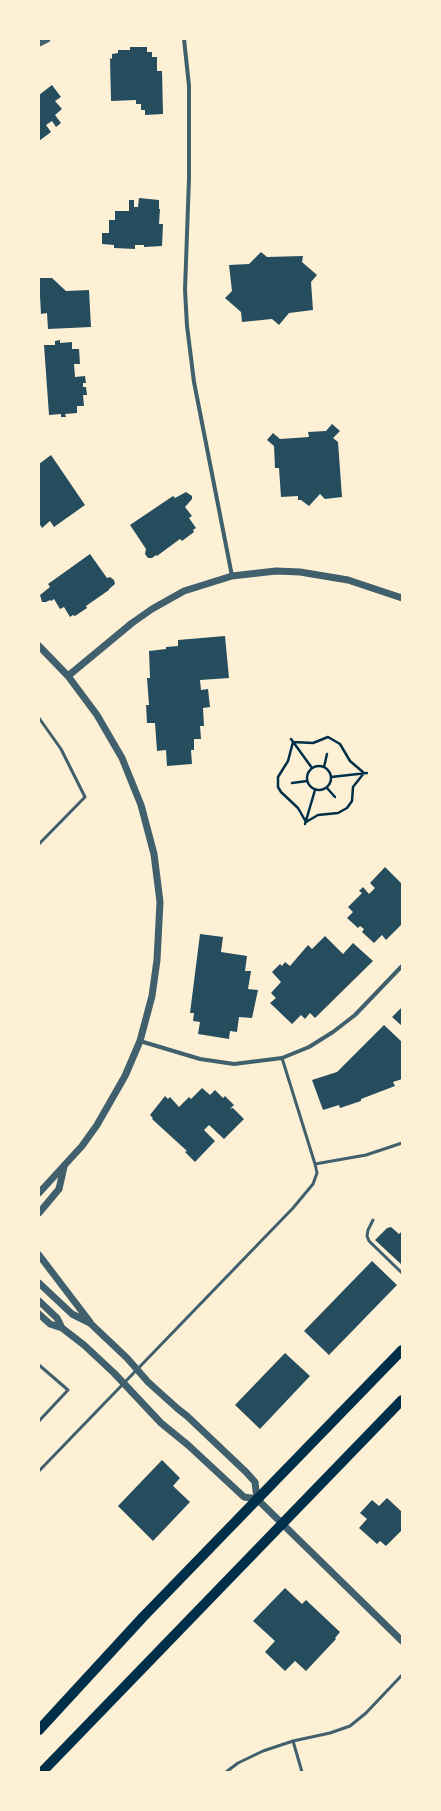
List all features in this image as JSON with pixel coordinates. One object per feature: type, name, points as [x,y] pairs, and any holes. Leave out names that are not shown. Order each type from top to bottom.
[{"type":"main road","points":[[39,1730],[143,1617],[402,1350]]},
{"type":"main road","points":[[42,1772],[402,1400]]},
{"type":"street","points":[[184,39],[189,93],[189,178],[185,290],[187,326],[194,382],[232,576]]},
{"type":"street","points":[[68,676],[132,623],[152,609],[184,591],[232,576],[270,572],[300,572],[348,580],[402,598]]},
{"type":"street","points":[[39,646],[68,676],[97,715],[122,758],[141,805],[154,854],[160,902],[159,948],[152,996],[140,1041],[114,1098],[82,1146],[39,1193]]},
{"type":"street","points":[[140,1041],[200,1059],[234,1064],[282,1058],[309,1047],[333,1032],[355,1014],[402,966]]},
{"type":"street","points":[[39,1213],[60,1189],[64,1167]]},
{"type":"street","points":[[39,1255],[90,1323],[138,1370],[148,1382],[187,1416],[255,1482],[257,1499]]},
{"type":"street","points":[[39,1283],[72,1314],[90,1323]]},
{"type":"street","points":[[39,1301],[57,1318],[62,1328]]},
{"type":"street","points":[[39,1314],[50,1324],[62,1328],[84,1345],[161,1423],[188,1445],[234,1489],[244,1497],[257,1499],[402,1641]]},
{"type":"lane","points":[[39,718],[61,749],[85,797],[39,844]]},
{"type":"lane","points":[[39,1471],[138,1370],[306,1194],[313,1184],[317,1173],[315,1164],[282,1058]]},
{"type":"lane","points":[[315,1164],[366,1155],[402,1143]]},
{"type":"lane","points":[[373,1220],[368,1230],[367,1236],[369,1241],[402,1273]]},
{"type":"lane","points":[[39,1366],[68,1390],[39,1421]]},
{"type":"lane","points":[[226,1772],[238,1763],[263,1751],[293,1741],[330,1733],[350,1726],[366,1712],[402,1675]]},
{"type":"lane","points":[[293,1741],[302,1772]]},
{"type":"path","points":[[292,740],[310,744],[325,738],[331,738],[340,744],[350,761],[365,773]]},
{"type":"path","points":[[292,740],[312,768]]},
{"type":"path","points":[[292,740],[288,761],[279,773],[278,787],[281,792],[298,808],[305,823]]},
{"type":"path","points":[[324,767],[327,754]]},
{"type":"path","points":[[317,766],[324,767],[328,770],[331,777],[327,788],[319,791],[311,788],[306,781],[308,773],[312,768],[317,766]]},
{"type":"path","points":[[331,777],[365,773]]},
{"type":"path","points":[[305,823],[318,815],[338,813],[347,808],[352,801],[353,788],[365,773]]},
{"type":"path","points":[[292,783],[306,781]]},
{"type":"path","points":[[327,788],[335,797]]},
{"type":"path","points":[[305,823],[315,790]]},
{"type":"building","points":[[130,47],[147,47],[147,52],[152,52],[152,57],[157,57],[157,71],[162,71],[163,114],[145,115],[145,110],[141,110],[141,104],[136,104],[136,100],[111,101],[110,58],[112,59],[112,54],[118,53],[118,50],[130,50]]},
{"type":"building","points":[[52,85],[61,97],[55,101],[62,109],[55,115],[61,123],[56,127],[52,121],[46,125],[51,132],[39,141],[39,95]]},
{"type":"building","points":[[139,198],[159,200],[159,224],[163,224],[162,246],[144,247],[144,245],[135,245],[135,249],[114,248],[114,245],[102,244],[102,233],[109,233],[109,220],[115,220],[115,211],[129,211],[129,200],[134,200],[134,207],[138,207]]},
{"type":"building","points":[[261,252],[267,257],[303,256],[302,262],[317,275],[311,282],[313,310],[289,313],[279,325],[272,319],[242,322],[241,312],[225,298],[232,291],[229,265],[249,264]]},
{"type":"building","points":[[39,278],[52,278],[66,291],[89,290],[91,327],[48,329],[47,313],[41,314]]},
{"type":"building","points":[[60,340],[60,343],[72,342],[72,349],[79,349],[80,364],[74,364],[75,377],[85,376],[86,383],[83,383],[83,387],[86,387],[87,395],[83,395],[84,406],[77,406],[77,413],[65,414],[66,417],[61,417],[61,414],[49,415],[44,345],[55,345],[55,341]]},
{"type":"building","points":[[332,424],[340,431],[333,438],[338,442],[342,497],[325,499],[320,494],[309,506],[301,500],[298,500],[298,496],[281,497],[279,468],[275,468],[274,446],[267,440],[273,433],[280,439],[309,437],[308,432],[326,431]]},
{"type":"building","points":[[51,455],[85,505],[54,527],[50,521],[42,528],[39,523],[39,464]]},
{"type":"building","points":[[186,492],[192,496],[192,499],[185,507],[192,516],[189,518],[196,528],[193,530],[194,532],[182,541],[180,539],[157,556],[148,558],[145,554],[146,549],[130,525],[173,496],[175,498]]},
{"type":"building","points":[[90,554],[107,578],[110,577],[114,580],[115,584],[109,590],[86,606],[87,608],[75,616],[73,615],[70,617],[64,607],[60,609],[54,599],[51,601],[42,602],[40,595],[50,587],[48,584]]},
{"type":"building","points":[[225,636],[229,678],[200,680],[201,690],[208,689],[210,707],[203,708],[204,726],[200,726],[201,739],[194,739],[194,750],[191,750],[192,764],[167,766],[166,750],[157,751],[155,723],[147,723],[146,705],[149,705],[147,678],[150,678],[149,651],[178,646],[178,640]]},
{"type":"building","points":[[385,867],[402,884],[402,924],[386,940],[382,935],[374,943],[362,932],[364,929],[360,926],[358,928],[347,918],[353,912],[348,907],[362,893],[359,891],[363,887],[369,894],[375,888],[370,883]]},
{"type":"building","points":[[200,934],[223,937],[221,952],[247,956],[245,971],[251,971],[248,989],[258,990],[252,1018],[239,1017],[237,1032],[230,1031],[229,1039],[198,1034],[200,1022],[193,1021],[194,1013],[190,1013]]},
{"type":"building","points":[[325,936],[343,954],[353,943],[373,961],[315,1018],[310,1013],[305,1019],[301,1015],[292,1024],[270,1003],[276,998],[271,993],[281,982],[272,972],[280,964],[282,966],[285,962],[290,966],[308,945],[312,949]]},
{"type":"building","points":[[402,1007],[402,1026],[392,1017]]},
{"type":"building","points":[[384,1025],[402,1042],[402,1079],[393,1082],[395,1086],[361,1099],[361,1101],[340,1108],[339,1105],[323,1110],[312,1080],[337,1072]]},
{"type":"building","points":[[202,1088],[210,1095],[215,1090],[223,1098],[225,1096],[234,1105],[230,1109],[233,1108],[244,1119],[224,1139],[209,1125],[204,1130],[215,1141],[195,1162],[185,1152],[187,1151],[152,1119],[153,1118],[150,1115],[165,1096],[168,1099],[170,1097],[179,1107],[189,1097],[191,1099]]},
{"type":"building","points":[[391,1227],[399,1234],[402,1231],[402,1265],[375,1240],[387,1228]]},
{"type":"building","points":[[372,1261],[397,1285],[329,1355],[304,1331]]},
{"type":"building","points":[[285,1353],[310,1376],[260,1429],[235,1405]]},
{"type":"building","points":[[162,1460],[180,1478],[173,1486],[190,1502],[153,1541],[118,1506]]},
{"type":"building","points":[[387,1498],[402,1512],[402,1530],[386,1546],[380,1541],[377,1544],[359,1528],[367,1519],[360,1513],[372,1500],[379,1506]]},
{"type":"building","points":[[285,1588],[302,1604],[306,1600],[340,1632],[335,1638],[336,1639],[306,1671],[295,1661],[285,1671],[265,1652],[275,1641],[253,1621]]}]
